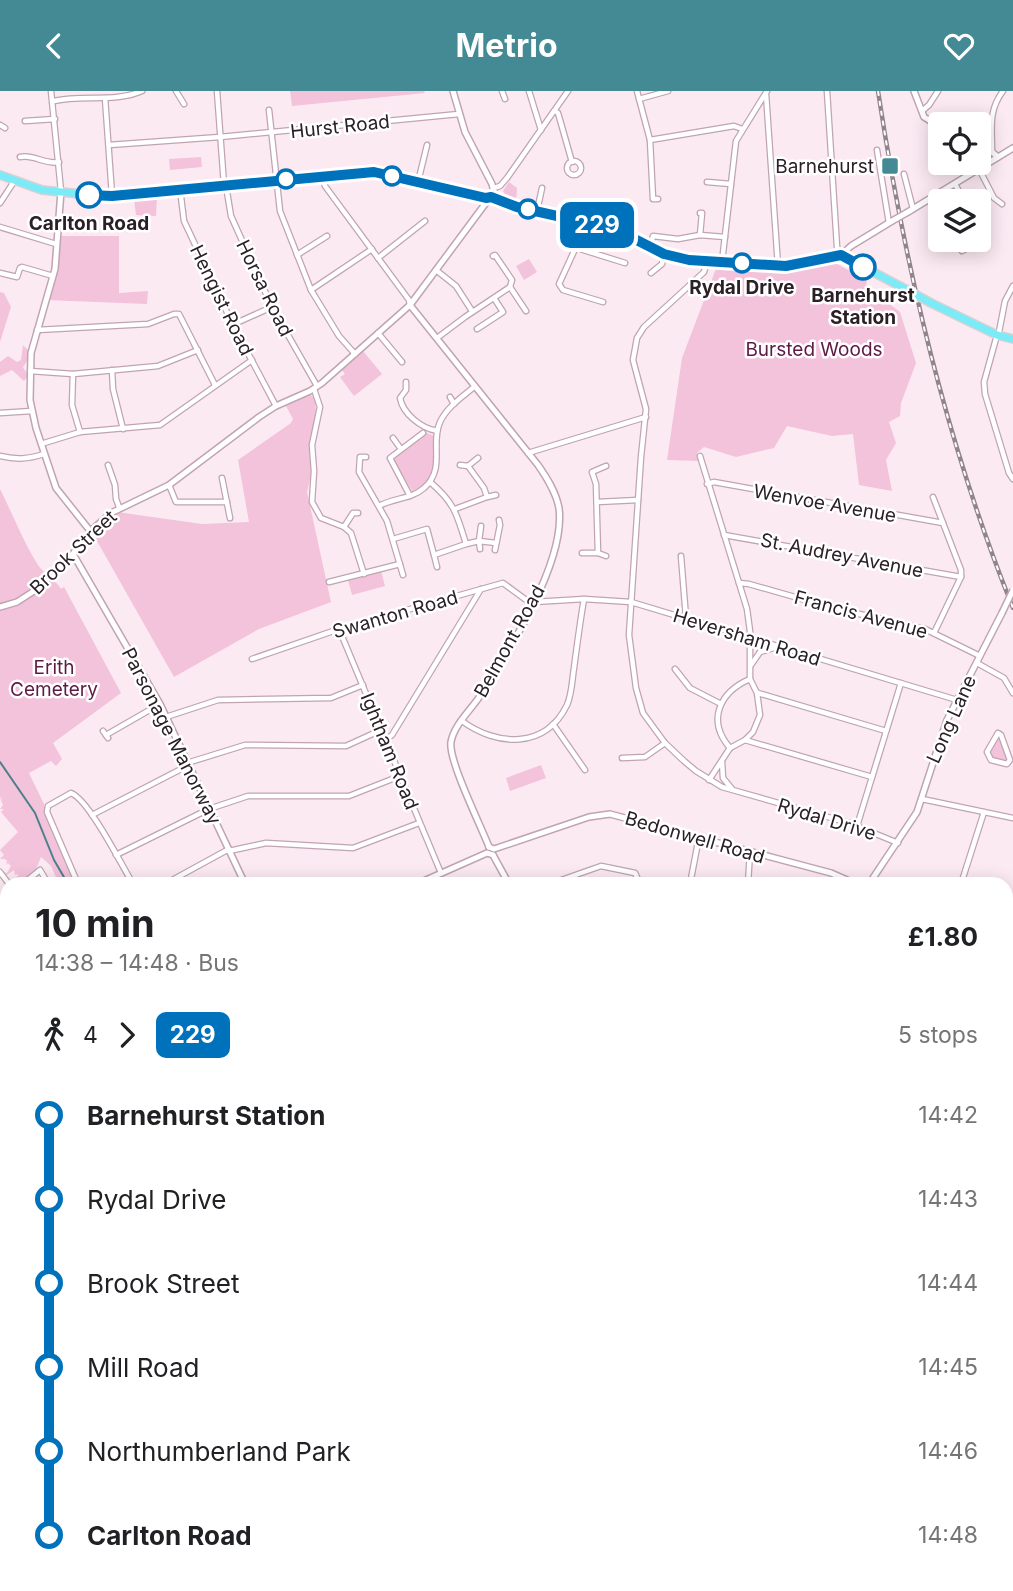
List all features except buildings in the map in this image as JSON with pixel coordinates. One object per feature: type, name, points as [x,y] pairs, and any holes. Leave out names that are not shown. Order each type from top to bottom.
[{"type":"main road","points":[[0,175],[42,190],[112,196],[374,172],[491,197],[572,220],[592,222],[615,229],[664,254],[689,260],[778,266],[841,255],[932,303],[1013,339]]},
{"type":"street","points":[[51,91],[61,191],[53,276],[32,342],[32,411],[56,488],[91,532]]},
{"type":"street","points":[[54,101],[128,96],[142,91]]},
{"type":"street","points":[[176,91],[184,104]]},
{"type":"street","name":"Horsa Road","points":[[217,91],[225,186],[231,216],[272,307],[316,387]]},
{"type":"street","points":[[453,91],[465,132],[494,188],[502,185],[568,91]]},
{"type":"street","points":[[502,91],[505,99]]},
{"type":"street","points":[[529,91],[542,130]]},
{"type":"street","points":[[636,91],[650,140],[653,199],[658,199]]},
{"type":"street","points":[[639,99],[668,91]]},
{"type":"street","points":[[827,91],[837,247],[841,255],[851,246],[969,175]]},
{"type":"street","points":[[914,91],[921,111],[928,121]]},
{"type":"street","points":[[921,111],[929,105],[938,91]]},
{"type":"street","points":[[998,157],[992,152],[990,119],[1003,91]]},
{"type":"street","points":[[67,92],[75,98]]},
{"type":"street","points":[[722,262],[736,141],[766,92]]},
{"type":"street","points":[[766,92],[778,266]]},
{"type":"street","points":[[105,98],[112,196]]},
{"type":"street","points":[[270,110],[280,211],[311,290],[339,336],[355,354]]},
{"type":"street","points":[[555,110],[572,162]]},
{"type":"street","points":[[754,111],[769,111]]},
{"type":"street","name":"Hurst Road","points":[[109,145],[220,138],[459,114]]},
{"type":"street","points":[[25,121],[55,119]]},
{"type":"street","points":[[650,140],[734,126],[742,129]]},
{"type":"street","points":[[418,182],[426,145]]},
{"type":"street","points":[[991,161],[1013,148]]},
{"type":"street","points":[[877,150],[890,222]]},
{"type":"street","points":[[20,157],[27,155],[50,164],[59,162]]},
{"type":"street","points":[[904,174],[910,210]]},
{"type":"street","points":[[982,175],[994,198],[1002,204]]},
{"type":"street","points":[[322,176],[325,186],[410,305]]},
{"type":"street","points":[[0,203],[15,180]]},
{"type":"street","points":[[707,182],[731,184]]},
{"type":"street","points":[[955,184],[958,189]]},
{"type":"street","name":"Brook Street","points":[[0,607],[25,598],[55,573],[102,519],[119,507],[169,485],[245,426],[276,406],[316,387],[355,354],[410,305],[491,197],[494,188]]},
{"type":"street","points":[[537,211],[542,188]]},
{"type":"street","name":"Hengist Road","points":[[180,189],[184,221],[276,406]]},
{"type":"street","points":[[700,213],[700,235]]},
{"type":"street","points":[[378,258],[425,221]]},
{"type":"street","points":[[592,222],[560,280],[560,287],[603,302]]},
{"type":"street","points":[[0,227],[57,244]]},
{"type":"street","points":[[297,255],[327,236]]},
{"type":"street","points":[[651,237],[725,237]]},
{"type":"street","points":[[577,248],[625,264]]},
{"type":"street","points":[[311,290],[372,250]]},
{"type":"street","points":[[436,339],[472,311],[510,287],[512,281],[495,254],[493,256]]},
{"type":"street","points":[[652,273],[662,264],[664,254]]},
{"type":"street","name":"Rydal Drive","points":[[707,261],[704,272],[653,318],[638,338],[633,360],[645,402],[646,417],[629,635],[635,688],[643,713],[665,743],[709,780],[735,792],[857,826],[898,843]]},
{"type":"street","points":[[0,273],[17,277],[23,267],[53,276]]},
{"type":"street","points":[[436,270],[456,286],[472,311]]},
{"type":"street","points":[[1013,286],[1005,301],[984,375],[985,394],[1013,479]]},
{"type":"street","points":[[510,287],[526,311]]},
{"type":"street","points":[[477,329],[503,312],[494,298]]},
{"type":"street","name":"Belmont Road","points":[[410,305],[528,453],[555,493],[559,518],[551,558],[533,603],[485,688],[453,735],[451,751],[491,851],[505,877]]},
{"type":"street","points":[[234,324],[272,307]]},
{"type":"street","points":[[36,330],[148,324],[174,314],[182,318],[215,385]]},
{"type":"street","points":[[41,320],[51,329]]},
{"type":"street","points":[[378,333],[402,362]]},
{"type":"street","points":[[30,371],[73,374],[158,366],[198,350]]},
{"type":"street","points":[[41,444],[80,432],[160,425],[252,360]]},
{"type":"street","points":[[112,370],[113,389],[123,429]]},
{"type":"street","points":[[73,374],[72,405],[80,432]]},
{"type":"street","points":[[406,382],[406,390],[400,398],[402,407],[422,426],[437,431]]},
{"type":"street","points":[[316,387],[320,407],[312,445],[312,502],[321,517],[344,527],[355,540],[363,573]]},
{"type":"street","points":[[379,506],[390,500],[418,493],[430,482],[438,465],[437,431],[454,404],[474,387]]},
{"type":"street","points":[[450,397],[454,404]]},
{"type":"street","points":[[397,411],[402,407]]},
{"type":"street","points":[[0,412],[32,411]]},
{"type":"street","points":[[528,453],[646,417]]},
{"type":"street","points":[[410,496],[390,458],[423,433]]},
{"type":"street","points":[[393,438],[401,449]]},
{"type":"street","points":[[0,456],[16,460],[44,454]]},
{"type":"street","points":[[362,456],[359,473],[379,506],[393,539],[403,575]]},
{"type":"street","points":[[700,456],[747,609],[750,679],[757,693],[760,715],[753,731],[745,740],[730,748],[709,780]]},
{"type":"street","points":[[460,465],[468,466],[478,458]]},
{"type":"street","points":[[108,465],[119,507]]},
{"type":"street","points":[[468,466],[484,488],[487,497]]},
{"type":"street","points":[[597,553],[597,502],[592,472],[606,466]]},
{"type":"street","points":[[222,478],[230,518]]},
{"type":"street","points":[[430,482],[455,509],[466,544]]},
{"type":"street","name":"Wenvoe Avenue","points":[[707,484],[714,482],[943,523]]},
{"type":"street","points":[[169,485],[176,502],[227,502]]},
{"type":"street","points":[[455,509],[496,495]]},
{"type":"street","points":[[933,497],[961,570],[961,577],[934,633]]},
{"type":"street","points":[[597,502],[638,500]]},
{"type":"street","points":[[344,527],[354,512]]},
{"type":"street","points":[[434,555],[479,541],[495,547],[499,520]]},
{"type":"street","points":[[480,549],[481,526]]},
{"type":"street","points":[[393,539],[427,529],[437,567]]},
{"type":"street","name":"St. Audrey Avenue","points":[[724,535],[961,577]]},
{"type":"street","points":[[582,553],[597,553],[606,557]]},
{"type":"street","name":"Parsonage Manorway","points":[[73,554],[160,704],[242,877]]},
{"type":"street","points":[[681,556],[686,618]]},
{"type":"street","points":[[329,582],[400,564]]},
{"type":"street","name":"Swanton Road","points":[[253,659],[339,629],[503,583],[533,603]]},
{"type":"street","name":"Francis Avenue","points":[[739,583],[934,633],[1004,678],[1013,693]]},
{"type":"street","points":[[385,740],[392,735],[481,589]]},
{"type":"street","name":"Long Lane","points":[[875,877],[912,822],[922,799],[935,752],[957,700],[1013,590]]},
{"type":"street","points":[[462,722],[488,737],[520,741],[553,724],[570,697],[584,599]]},
{"type":"street","name":"Heversham Road","points":[[533,603],[584,599],[631,602],[957,700]]},
{"type":"street","name":"Ightham Road","points":[[339,629],[441,873]]},
{"type":"street","points":[[750,670],[760,652],[771,647],[781,647]]},
{"type":"street","points":[[676,669],[690,688],[721,704]]},
{"type":"street","points":[[730,748],[718,726],[721,704],[732,689],[750,679]]},
{"type":"street","points":[[857,826],[901,683]]},
{"type":"street","points":[[166,717],[218,700],[331,698],[363,685]]},
{"type":"street","points":[[757,693],[886,731]]},
{"type":"street","points":[[105,735],[160,704]]},
{"type":"street","points":[[553,724],[585,770]]},
{"type":"street","points":[[92,815],[188,764],[245,745],[346,745],[381,730]]},
{"type":"street","points":[[995,735],[1001,735],[1005,744],[1009,763],[990,760],[987,748],[995,735]]},
{"type":"street","points":[[745,740],[872,777]]},
{"type":"street","points":[[1005,744],[1013,741]]},
{"type":"street","points":[[622,758],[647,757],[665,743]]},
{"type":"street","points":[[723,758],[723,778],[735,792]]},
{"type":"street","points":[[116,855],[209,809],[248,796],[349,796],[400,776]]},
{"type":"street","points":[[75,877],[47,812],[48,806],[73,793],[92,815],[128,877]]},
{"type":"street","points":[[922,799],[1013,818]]},
{"type":"street","points":[[963,877],[984,812]]},
{"type":"street","name":"Bedonwell Road","points":[[432,877],[491,851],[601,814],[618,815],[840,877]]},
{"type":"street","points":[[178,877],[229,850],[266,843],[353,848],[419,823]]},
{"type":"street","points":[[692,877],[699,837]]},
{"type":"street","points":[[748,877],[750,851]]},
{"type":"street","points":[[571,877],[607,865],[635,873],[637,877]]},
{"type":"street","points":[[32,877],[40,870],[44,877]]},
{"type":"green space","points":[[290,91],[424,91],[425,93],[292,106]]},
{"type":"green space","points":[[201,157],[202,167],[170,170],[169,159]]},
{"type":"green space","points":[[509,182],[517,188],[516,203],[504,197],[506,196],[503,191]]},
{"type":"green space","points":[[157,196],[156,216],[136,215],[134,199]]},
{"type":"green space","points":[[60,236],[119,236],[119,293],[148,291],[147,304],[46,300],[58,270]]},
{"type":"green space","points":[[529,259],[537,272],[524,280],[516,266]]},
{"type":"green space","name":"Bursted Woods","points":[[823,263],[837,264],[867,280],[866,286],[900,312],[916,363],[901,403],[900,416],[889,422],[896,443],[886,460],[892,491],[859,485],[853,434],[832,436],[787,426],[774,448],[736,457],[704,447],[697,453],[699,461],[667,460],[682,358],[717,266],[791,270]]},
{"type":"green space","points":[[0,292],[4,293],[11,307],[0,342]]},
{"type":"green space","points":[[23,345],[29,351],[28,360],[23,367],[28,376],[24,381],[12,370],[0,376],[0,362],[8,356],[17,362],[21,360]]},
{"type":"green space","points":[[363,351],[382,374],[354,396],[340,377],[345,374],[342,370]]},
{"type":"green space","points":[[310,395],[315,398],[316,415],[309,448],[311,475],[307,492],[331,602],[259,629],[174,677],[93,534],[117,512],[202,524],[249,522],[238,460],[291,423],[293,419],[286,406]]},
{"type":"green space","points":[[427,433],[434,436],[433,469],[426,483],[412,491],[393,459]]},
{"type":"green space","name":"Erith Cemetery","points":[[0,489],[33,556],[61,589],[64,587],[121,693],[53,743],[62,759],[56,766],[51,761],[29,773],[72,877],[56,877],[51,866],[41,857],[34,874],[30,877],[17,877],[19,874],[15,875],[14,870],[7,875],[3,872],[7,873],[11,866],[8,863],[6,865],[5,859],[0,859],[4,855],[0,850],[18,832],[1,812],[4,809],[0,809],[3,805],[0,798],[4,801],[0,797]]},
{"type":"green space","points":[[381,571],[385,586],[352,595],[348,580]]},
{"type":"green space","points":[[999,736],[1007,762],[991,758],[989,752]]},
{"type":"green space","points":[[541,765],[546,778],[510,791],[506,778]]},
{"type":"waterway","points":[[0,762],[35,813],[64,877]]},
{"type":"railway","points":[[878,91],[901,223],[930,354],[967,482],[1013,608]]},
{"type":"bus line","name":"229","points":[[89,195],[112,196],[374,172],[491,197],[517,207],[615,229],[664,254],[689,260],[786,266],[841,255],[863,267]]},
{"type":"place","name":"Barnehurst","points":[[890,166]]},
{"type":"place","name":"Carlton Road","points":[[89,195]]},
{"type":"place","name":"Rydal Drive","points":[[742,263]]},
{"type":"place","name":"Barnehurst Station","points":[[863,267]]}]
